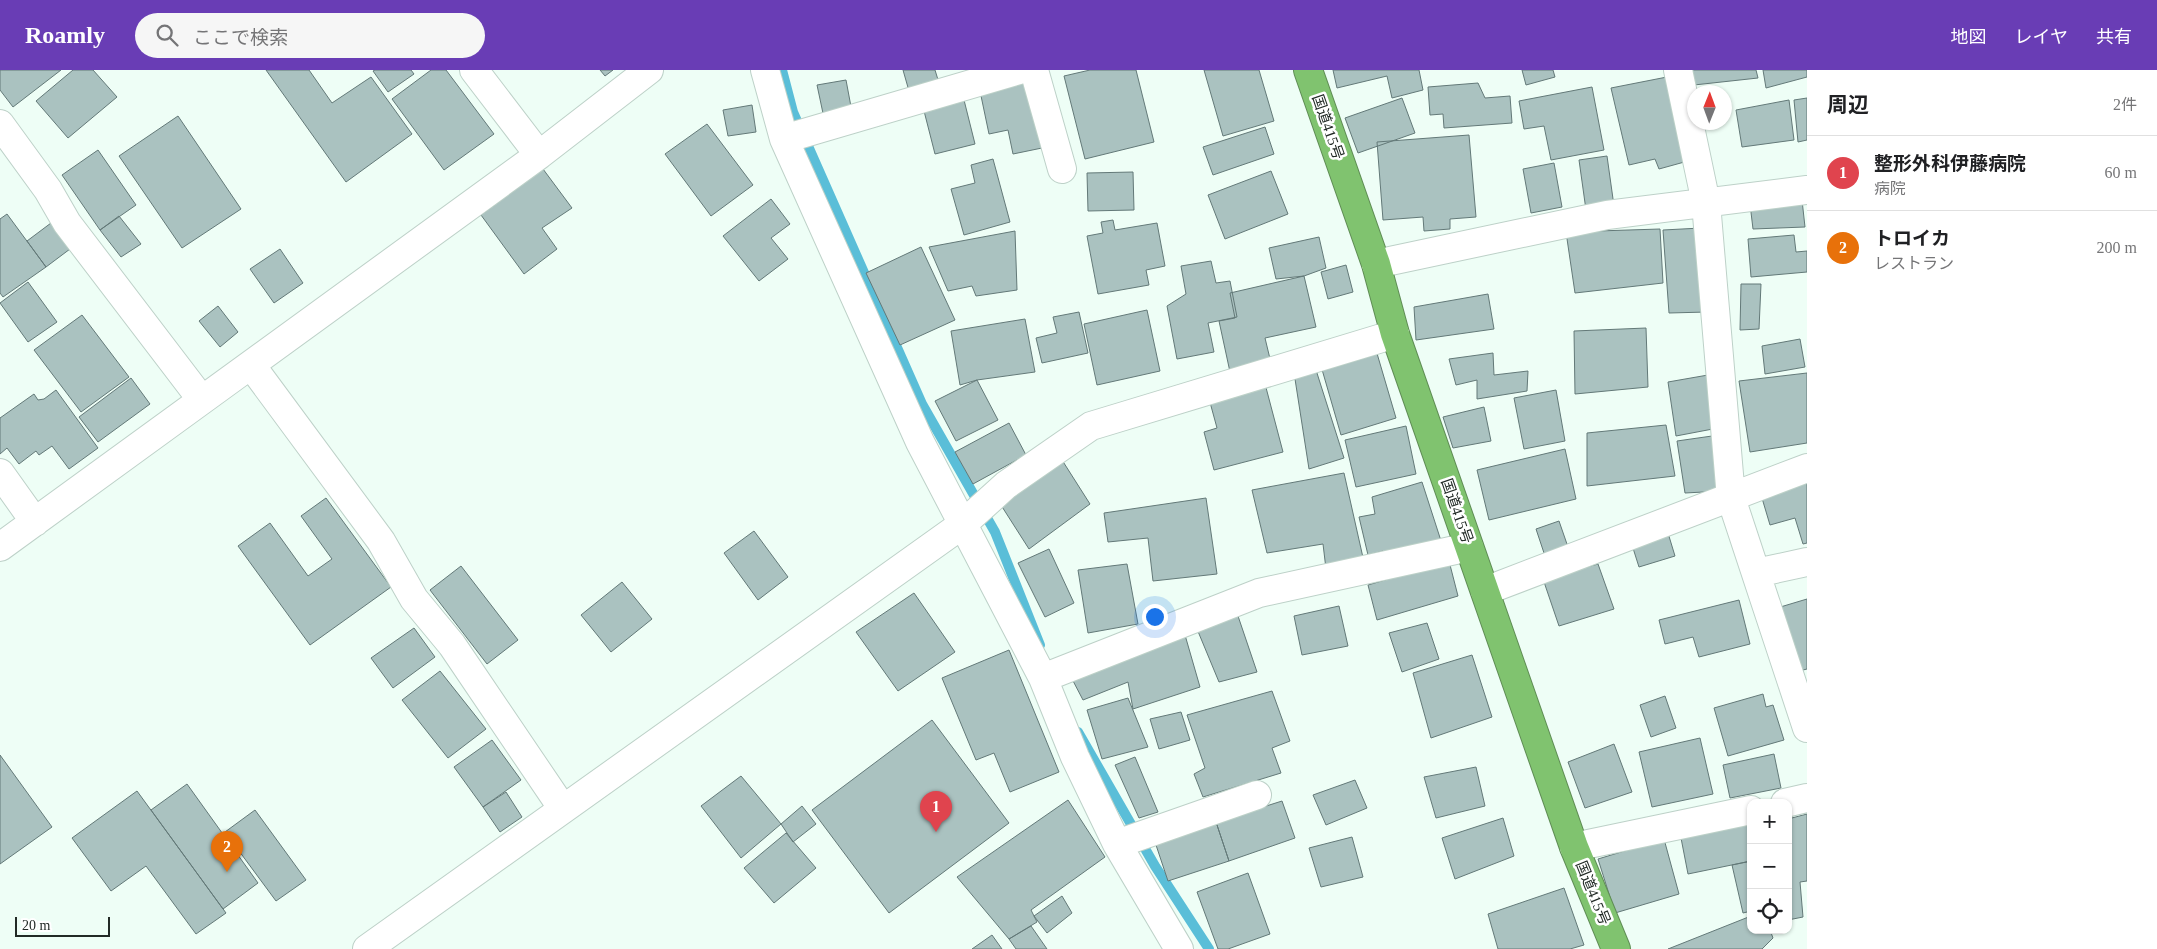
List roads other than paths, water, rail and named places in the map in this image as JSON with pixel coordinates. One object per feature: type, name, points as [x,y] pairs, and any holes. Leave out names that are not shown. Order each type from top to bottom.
[{"type":"highway","name":"国道415号","points":[[1308,70],[1376,264],[1395,334],[1574,847],[1616,949]]},
{"type":"street","points":[[474,70],[539,155]]},
{"type":"street","points":[[0,548],[539,155],[649,70]]},
{"type":"street","points":[[765,70],[784,139],[920,442],[1043,678],[1075,757],[1117,844],[1180,949]]},
{"type":"street","points":[[784,139],[1019,70]]},
{"type":"street","points":[[1034,70],[1062,168]]},
{"type":"street","points":[[1678,70],[1706,202],[1731,498],[1807,728]]},
{"type":"street","points":[[0,124],[48,190],[67,223],[202,400]]},
{"type":"street","points":[[1376,264],[1607,215],[1807,190]]},
{"type":"street","points":[[367,949],[963,524],[1006,485],[1091,426],[1395,334]]},
{"type":"street","points":[[251,365],[381,540],[414,599],[452,645],[563,809]]},
{"type":"street","points":[[1485,591],[1807,468]]},
{"type":"street","points":[[0,473],[35,522]]},
{"type":"street","points":[[1043,678],[1259,593],[1470,547]]},
{"type":"street","points":[[1756,573],[1807,562]]},
{"type":"street","points":[[1117,844],[1258,795]]},
{"type":"street","points":[[1792,801],[1807,798]]},
{"type":"street","points":[[1574,847],[1747,811]]},
{"type":"waterway","points":[[782,70],[793,112],[922,404],[995,532],[1040,645]]},
{"type":"waterway","points":[[1078,732],[1155,866],[1209,949]]},
{"type":"place","name":"整形外科伊藤病院","points":[[936,832]]},
{"type":"place","name":"トロイカ","points":[[227,872]]}]
